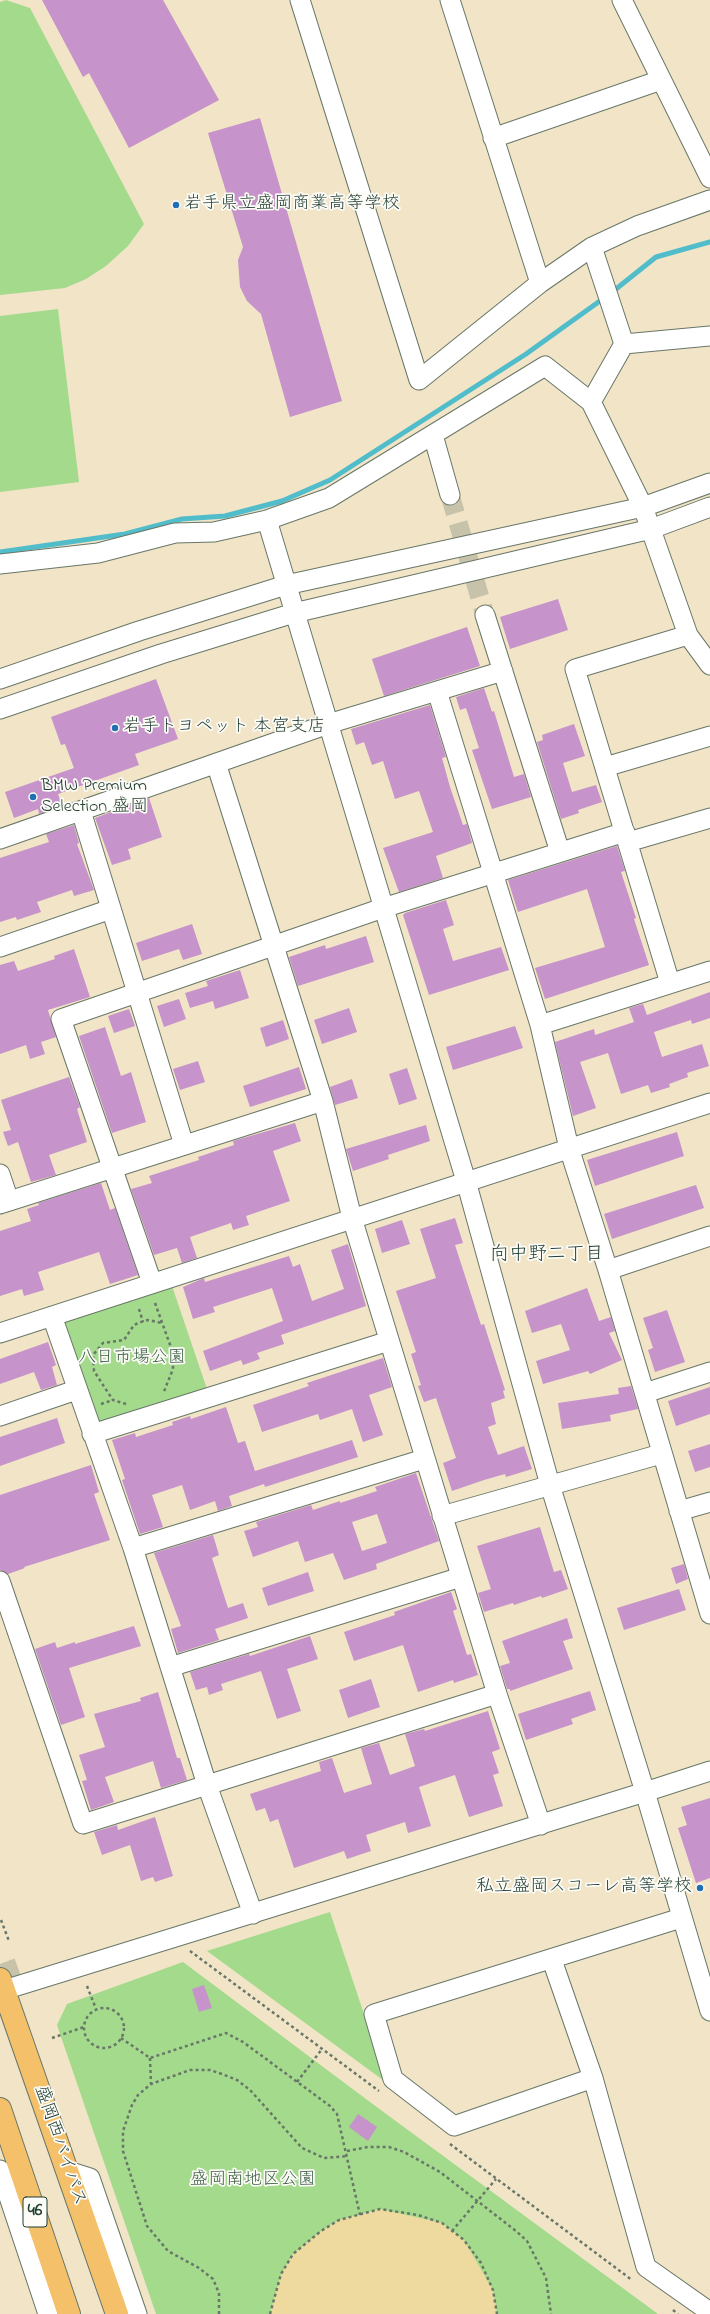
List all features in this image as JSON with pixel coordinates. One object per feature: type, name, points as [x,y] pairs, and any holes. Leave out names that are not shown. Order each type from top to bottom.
[{"type":"highway","name":"盛岡西バイパス","points":[[2,1984],[117,2314]]},
{"type":"highway","name":"46","points":[[0,2109],[4,2140],[69,2314]]},
{"type":"street","points":[[300,0],[420,380],[540,283],[592,247],[637,226],[710,200]]},
{"type":"street","points":[[450,0],[540,283]]},
{"type":"street","points":[[622,0],[710,178]]},
{"type":"street","points":[[493,138],[661,80]]},
{"type":"street","points":[[591,402],[624,344],[592,247]]},
{"type":"street","points":[[624,344],[710,336]]},
{"type":"street","points":[[0,564],[98,553],[175,533],[214,532],[267,520],[329,498],[546,366],[591,402],[643,507],[688,635],[710,665]]},
{"type":"street","points":[[433,435],[450,495]]},
{"type":"street","points":[[0,678],[139,631],[286,585],[643,507],[710,483]]},
{"type":"street","points":[[0,709],[161,654],[294,614],[650,529],[710,507]]},
{"type":"street","points":[[267,520],[294,614],[466,1182],[550,1485],[645,1792],[710,2011]]},
{"type":"street","points":[[485,615],[560,852]]},
{"type":"street","points":[[670,983],[575,669],[688,635]]},
{"type":"street","points":[[0,838],[328,724],[503,671]]},
{"type":"street","points":[[438,691],[540,1025],[569,1148],[608,1270],[645,1393],[661,1454],[710,1614]]},
{"type":"street","points":[[605,767],[710,736]]},
{"type":"street","points":[[216,763],[323,1101],[352,1218],[424,1459],[497,1694],[541,1825]]},
{"type":"street","points":[[81,811],[184,1145]]},
{"type":"street","points":[[152,1283],[61,1019],[383,908],[494,872],[560,852],[710,818]]},
{"type":"street","points":[[0,948],[111,909]]},
{"type":"street","points":[[540,1025],[710,970]]},
{"type":"street","points":[[0,1174],[4,1202],[323,1101]]},
{"type":"street","points":[[0,1333],[710,1103]]},
{"type":"street","points":[[608,1270],[710,1236]]},
{"type":"street","points":[[52,1316],[76,1390],[133,1548],[207,1785],[253,1914]]},
{"type":"street","points":[[92,1434],[389,1341]]},
{"type":"street","points":[[645,1393],[710,1372]]},
{"type":"street","points":[[0,1416],[76,1390]]},
{"type":"street","points":[[442,1516],[661,1454]]},
{"type":"street","points":[[133,1548],[424,1459]]},
{"type":"street","points":[[679,1511],[710,1502]]},
{"type":"street","points":[[170,1667],[461,1578]]},
{"type":"street","points":[[0,1580],[4,1607],[83,1824],[497,1694]]},
{"type":"street","points":[[2,1984],[253,1914],[710,1771]]},
{"type":"street","points":[[592,2078],[454,2126],[393,2079],[374,2014],[552,1960],[682,1918]]},
{"type":"street","points":[[552,1960],[592,2078],[646,2266],[710,2312]]},
{"type":"street","points":[[0,2170],[48,2314]]},
{"type":"street","points":[[68,2171],[90,2178],[137,2314]]},
{"type":"path","points":[[155,1303],[173,1353],[174,1360],[173,1369],[164,1389],[164,1399]]},
{"type":"path","points":[[139,1309],[143,1322]]},
{"type":"path","points":[[113,1400],[94,1371],[93,1355],[103,1343],[124,1340],[134,1325],[148,1320],[162,1323]]},
{"type":"path","points":[[1,1920],[9,1941]]},
{"type":"path","points":[[87,1986],[96,2009]]},
{"type":"path","points":[[108,2008],[120,2015],[124,2027],[121,2038],[109,2047],[96,2046],[86,2038],[84,2027],[86,2019],[96,2009],[108,2008]]},
{"type":"path","points":[[52,2038],[84,2027]]},
{"type":"path","points":[[150,2058],[226,2033],[243,2042],[330,2106],[337,2114],[347,2151],[360,2214]]},
{"type":"path","points":[[121,2038],[150,2058]]},
{"type":"path","points":[[297,2082],[322,2049]]},
{"type":"path","points":[[150,2058],[151,2084]]},
{"type":"path","points":[[219,2314],[219,2293],[214,2279],[199,2268],[168,2251],[147,2226],[126,2165],[123,2131],[132,2105],[138,2095],[151,2084],[190,2070],[210,2070],[237,2080],[250,2090],[302,2148],[324,2158],[348,2156]]},
{"type":"path","points":[[347,2151],[382,2147],[404,2152],[440,2172],[527,2241],[546,2278],[551,2314]]},
{"type":"path","points":[[452,2231],[496,2179]]},
{"type":"path","points":[[270,2314],[281,2274],[293,2254],[321,2231],[339,2220],[380,2209],[418,2215],[442,2223],[464,2240],[481,2263],[493,2290],[498,2314]]},
{"type":"green space","points":[[6,0],[30,8],[144,224],[128,246],[106,266],[86,279],[65,288],[0,295],[0,2]]},
{"type":"green space","points":[[58,309],[79,482],[0,492],[0,316]]},
{"type":"green space","name":"八日市場公園","points":[[172,1286],[208,1392],[96,1425],[61,1330],[66,1321]]},
{"type":"green space","points":[[330,1912],[387,2083],[207,1951]]},
{"type":"green space","name":"盛岡南地区公園","points":[[183,1962],[658,2314],[156,2314],[57,2025],[67,2004]]},
{"type":"sand","points":[[380,2209],[442,2223],[464,2240],[493,2290],[497,2314],[270,2314],[281,2274],[293,2254],[321,2231],[339,2220]]},
{"type":"building","points":[[42,0],[163,0],[219,100],[129,148],[89,73],[83,77]]},
{"type":"building","points":[[260,118],[342,401],[290,417],[261,314],[247,301],[240,287],[238,260],[243,247],[208,133]]},
{"type":"building","points":[[558,599],[568,630],[510,649],[500,617]]},
{"type":"building","points":[[467,627],[480,666],[384,696],[372,659]]},
{"type":"building","name":"岩手トヨペット 本宮支店","points":[[156,679],[178,739],[135,754],[139,765],[58,794],[62,806],[39,814],[38,809],[14,818],[5,792],[74,768],[65,744],[61,745],[51,717]]},
{"type":"building","points":[[484,688],[492,712],[494,711],[514,777],[524,774],[531,797],[492,809],[472,750],[479,748],[466,708],[460,710],[456,697]]},
{"type":"building","points":[[430,705],[446,757],[442,758],[450,787],[463,825],[467,824],[472,843],[436,856],[443,878],[399,892],[383,848],[433,832],[419,791],[395,799],[383,761],[372,765],[364,742],[356,745],[351,729]]},
{"type":"building","points":[[574,724],[585,756],[563,763],[572,792],[596,785],[602,802],[578,810],[579,813],[561,819],[537,742],[543,740],[542,735]]},
{"type":"building","points":[[149,798],[162,837],[128,849],[131,859],[112,865],[95,818]]},
{"type":"building","points":[[74,825],[79,843],[77,844],[94,890],[74,896],[72,890],[37,902],[41,912],[17,920],[16,917],[0,922],[0,858],[49,842],[46,834]]},
{"type":"building","points":[[617,846],[625,871],[621,872],[649,965],[545,999],[535,968],[605,947],[587,889],[518,912],[508,880]]},
{"type":"building","points":[[446,900],[454,925],[443,929],[453,961],[501,947],[509,970],[429,995],[403,915],[405,913]]},
{"type":"building","points":[[192,924],[202,954],[183,960],[179,949],[142,961],[136,943]]},
{"type":"building","points":[[366,936],[374,962],[298,986],[289,957],[325,945],[326,949]]},
{"type":"building","points":[[74,949],[90,997],[48,1010],[56,1037],[41,1042],[45,1054],[30,1059],[26,1045],[0,1054],[0,965],[14,961],[18,971],[55,959],[54,956]]},
{"type":"building","points":[[240,970],[249,998],[215,1009],[213,1001],[190,1008],[185,993],[208,986],[206,981]]},
{"type":"building","points":[[710,992],[710,1018],[692,1024],[691,1020],[654,1032],[662,1057],[702,1044],[709,1066],[687,1073],[688,1077],[669,1084],[670,1087],[651,1093],[648,1085],[621,1094],[608,1053],[580,1062],[596,1108],[573,1116],[555,1042],[594,1029],[595,1035],[634,1022],[629,1008],[643,1004],[647,1015]]},
{"type":"building","points":[[179,999],[186,1019],[164,1027],[157,1006]]},
{"type":"building","points":[[349,1008],[357,1032],[322,1044],[314,1020]]},
{"type":"building","points":[[129,1009],[135,1026],[114,1033],[108,1016]]},
{"type":"building","points":[[283,1020],[289,1039],[266,1047],[260,1028]]},
{"type":"building","points":[[515,1026],[523,1048],[453,1070],[446,1047]]},
{"type":"building","points":[[105,1027],[121,1076],[131,1072],[146,1122],[112,1133],[79,1036]]},
{"type":"building","points":[[198,1061],[205,1082],[180,1090],[173,1069]]},
{"type":"building","points":[[299,1067],[306,1089],[250,1107],[243,1086]]},
{"type":"building","points":[[407,1068],[417,1099],[399,1105],[389,1074]]},
{"type":"building","points":[[69,1077],[80,1107],[77,1109],[87,1142],[49,1155],[56,1175],[31,1182],[18,1142],[8,1146],[3,1132],[11,1130],[1,1100]]},
{"type":"building","points":[[352,1079],[358,1098],[335,1105],[330,1087]]},
{"type":"building","points":[[295,1123],[301,1141],[273,1151],[290,1201],[246,1216],[249,1225],[233,1230],[231,1223],[190,1237],[197,1258],[182,1263],[177,1248],[154,1255],[131,1189],[152,1183],[149,1176],[199,1160],[198,1157],[234,1145],[233,1141]]},
{"type":"building","points":[[426,1125],[430,1141],[388,1155],[389,1159],[353,1171],[346,1149]]},
{"type":"building","points":[[677,1132],[684,1156],[595,1186],[587,1160]]},
{"type":"building","points":[[101,1183],[110,1210],[115,1208],[138,1275],[110,1284],[99,1252],[38,1272],[44,1290],[24,1296],[22,1289],[0,1296],[0,1231],[31,1221],[27,1209],[39,1205],[38,1203]]},
{"type":"building","points":[[696,1185],[704,1208],[612,1239],[604,1214]]},
{"type":"building","points":[[455,1218],[463,1243],[455,1245],[481,1325],[484,1324],[505,1390],[503,1391],[505,1398],[491,1403],[496,1424],[488,1427],[498,1455],[524,1446],[532,1469],[506,1477],[505,1474],[452,1491],[443,1463],[456,1458],[436,1398],[424,1402],[418,1386],[421,1385],[411,1354],[416,1352],[396,1291],[436,1278],[420,1229]]},
{"type":"building","points":[[402,1220],[410,1244],[382,1253],[375,1229]]},
{"type":"building","points":[[348,1244],[366,1306],[281,1335],[284,1344],[257,1353],[260,1359],[243,1365],[241,1360],[210,1371],[203,1351],[283,1321],[272,1288],[213,1307],[215,1312],[193,1319],[183,1287],[204,1278],[205,1282],[289,1256],[293,1267],[300,1264],[312,1301],[344,1289],[331,1250]]},
{"type":"building","points":[[587,1288],[599,1321],[611,1317],[615,1331],[609,1333],[622,1360],[590,1374],[588,1371],[543,1384],[536,1361],[570,1350],[561,1324],[532,1333],[525,1311]]},
{"type":"building","points":[[667,1310],[685,1362],[655,1372],[648,1350],[653,1348],[643,1318]]},
{"type":"building","points":[[48,1342],[56,1365],[52,1367],[57,1385],[41,1390],[34,1372],[0,1384],[0,1359]]},
{"type":"building","points":[[383,1358],[392,1387],[369,1395],[383,1435],[363,1442],[352,1409],[320,1420],[318,1414],[262,1432],[253,1405],[309,1386],[307,1383]]},
{"type":"building","points":[[631,1386],[638,1409],[610,1415],[611,1421],[562,1429],[558,1403],[619,1394],[618,1388]]},
{"type":"building","points":[[710,1387],[710,1414],[676,1426],[668,1401]]},
{"type":"building","points":[[226,1407],[238,1443],[245,1441],[255,1471],[352,1440],[358,1457],[265,1487],[264,1484],[229,1496],[232,1506],[218,1511],[215,1501],[190,1510],[182,1485],[152,1495],[163,1527],[140,1534],[122,1480],[125,1479],[112,1440],[135,1433],[136,1437],[173,1425],[172,1422],[190,1416],[191,1419]]},
{"type":"building","points":[[57,1418],[65,1443],[0,1466],[0,1437]]},
{"type":"building","points":[[710,1444],[710,1467],[695,1472],[688,1451]]},
{"type":"building","points":[[91,1465],[99,1492],[94,1494],[110,1540],[24,1567],[25,1568],[8,1574],[0,1570],[0,1495]]},
{"type":"building","points":[[416,1473],[439,1541],[376,1564],[377,1569],[344,1580],[333,1553],[305,1562],[298,1541],[253,1557],[244,1531],[258,1527],[256,1522],[311,1505],[313,1510],[340,1501],[340,1503],[377,1491],[375,1487]],"holes":[[[377,1514],[387,1543],[362,1551],[352,1522]]]},
{"type":"building","points":[[540,1527],[554,1572],[561,1570],[568,1589],[542,1598],[541,1596],[514,1605],[513,1603],[484,1612],[478,1593],[491,1589],[477,1546]]},
{"type":"building","points":[[213,1535],[219,1555],[212,1558],[228,1608],[243,1603],[248,1618],[215,1629],[219,1640],[178,1653],[171,1629],[181,1626],[154,1553]]},
{"type":"building","points":[[684,1564],[688,1579],[676,1584],[671,1568]]},
{"type":"building","points":[[308,1572],[314,1591],[268,1606],[262,1588]]},
{"type":"building","points":[[679,1589],[686,1610],[624,1630],[617,1608]]},
{"type":"building","points":[[451,1592],[457,1609],[453,1611],[467,1655],[471,1654],[478,1675],[454,1683],[453,1680],[418,1692],[403,1645],[354,1661],[344,1632],[395,1615],[394,1612]]},
{"type":"building","points":[[567,1618],[573,1638],[563,1641],[573,1669],[510,1691],[510,1689],[507,1689],[500,1666],[510,1663],[502,1641]]},
{"type":"building","points":[[134,1626],[141,1646],[69,1668],[85,1717],[61,1725],[35,1649],[55,1642],[57,1648],[75,1642],[75,1644]]},
{"type":"building","points":[[310,1636],[318,1659],[287,1669],[301,1711],[277,1719],[261,1671],[221,1684],[223,1690],[209,1695],[207,1687],[196,1690],[190,1672],[249,1654],[250,1656]]},
{"type":"building","points":[[371,1679],[380,1707],[348,1718],[339,1690]]},
{"type":"building","points":[[590,1691],[596,1710],[571,1719],[573,1724],[526,1740],[518,1714]]},
{"type":"building","points":[[158,1692],[177,1758],[180,1758],[187,1780],[161,1788],[153,1761],[105,1777],[114,1802],[91,1810],[82,1781],[87,1780],[79,1755],[105,1747],[94,1714],[141,1701],[140,1698]]},
{"type":"building","points":[[488,1711],[500,1749],[492,1752],[499,1773],[493,1775],[503,1806],[469,1817],[455,1775],[419,1787],[431,1826],[408,1833],[405,1822],[366,1835],[371,1851],[347,1859],[344,1851],[294,1868],[278,1819],[270,1822],[265,1808],[256,1811],[250,1794],[321,1771],[319,1762],[332,1758],[344,1793],[372,1784],[361,1748],[379,1743],[390,1775],[415,1766],[405,1734],[424,1729],[425,1731]]},
{"type":"building","points":[[710,1798],[710,1878],[696,1883],[678,1828],[687,1825],[681,1807]]},
{"type":"building","points":[[155,1817],[173,1876],[155,1882],[153,1877],[141,1881],[130,1845],[102,1855],[94,1832],[117,1825],[118,1830]]},
{"type":"building","points":[[204,1985],[212,2008],[199,2012],[192,1989]]},
{"type":"building","points":[[358,2114],[377,2127],[368,2141],[349,2127]]},
{"type":"waterway","points":[[611,293],[656,257],[710,242]]},
{"type":"waterway","points":[[0,552],[125,534],[182,519],[225,516],[282,501],[330,480],[526,354],[604,298]]},
{"type":"tunnel","points":[[450,495],[485,615]]},
{"type":"tunnel","points":[[0,1974],[19,1967]]},
{"type":"place","name":"岩手県立盛岡商業高等学校","points":[[176,205]]},
{"type":"place","name":"岩手トヨペット 本宮支店","points":[[115,728]]},
{"type":"place","name":"BMW Premium Selection 盛岡","points":[[33,797]]},
{"type":"place","name":"私立盛岡スコーレ高等学校","points":[[700,1888]]},
{"type":"district","name":"向中野二丁目","points":[[547,1256]]}]
